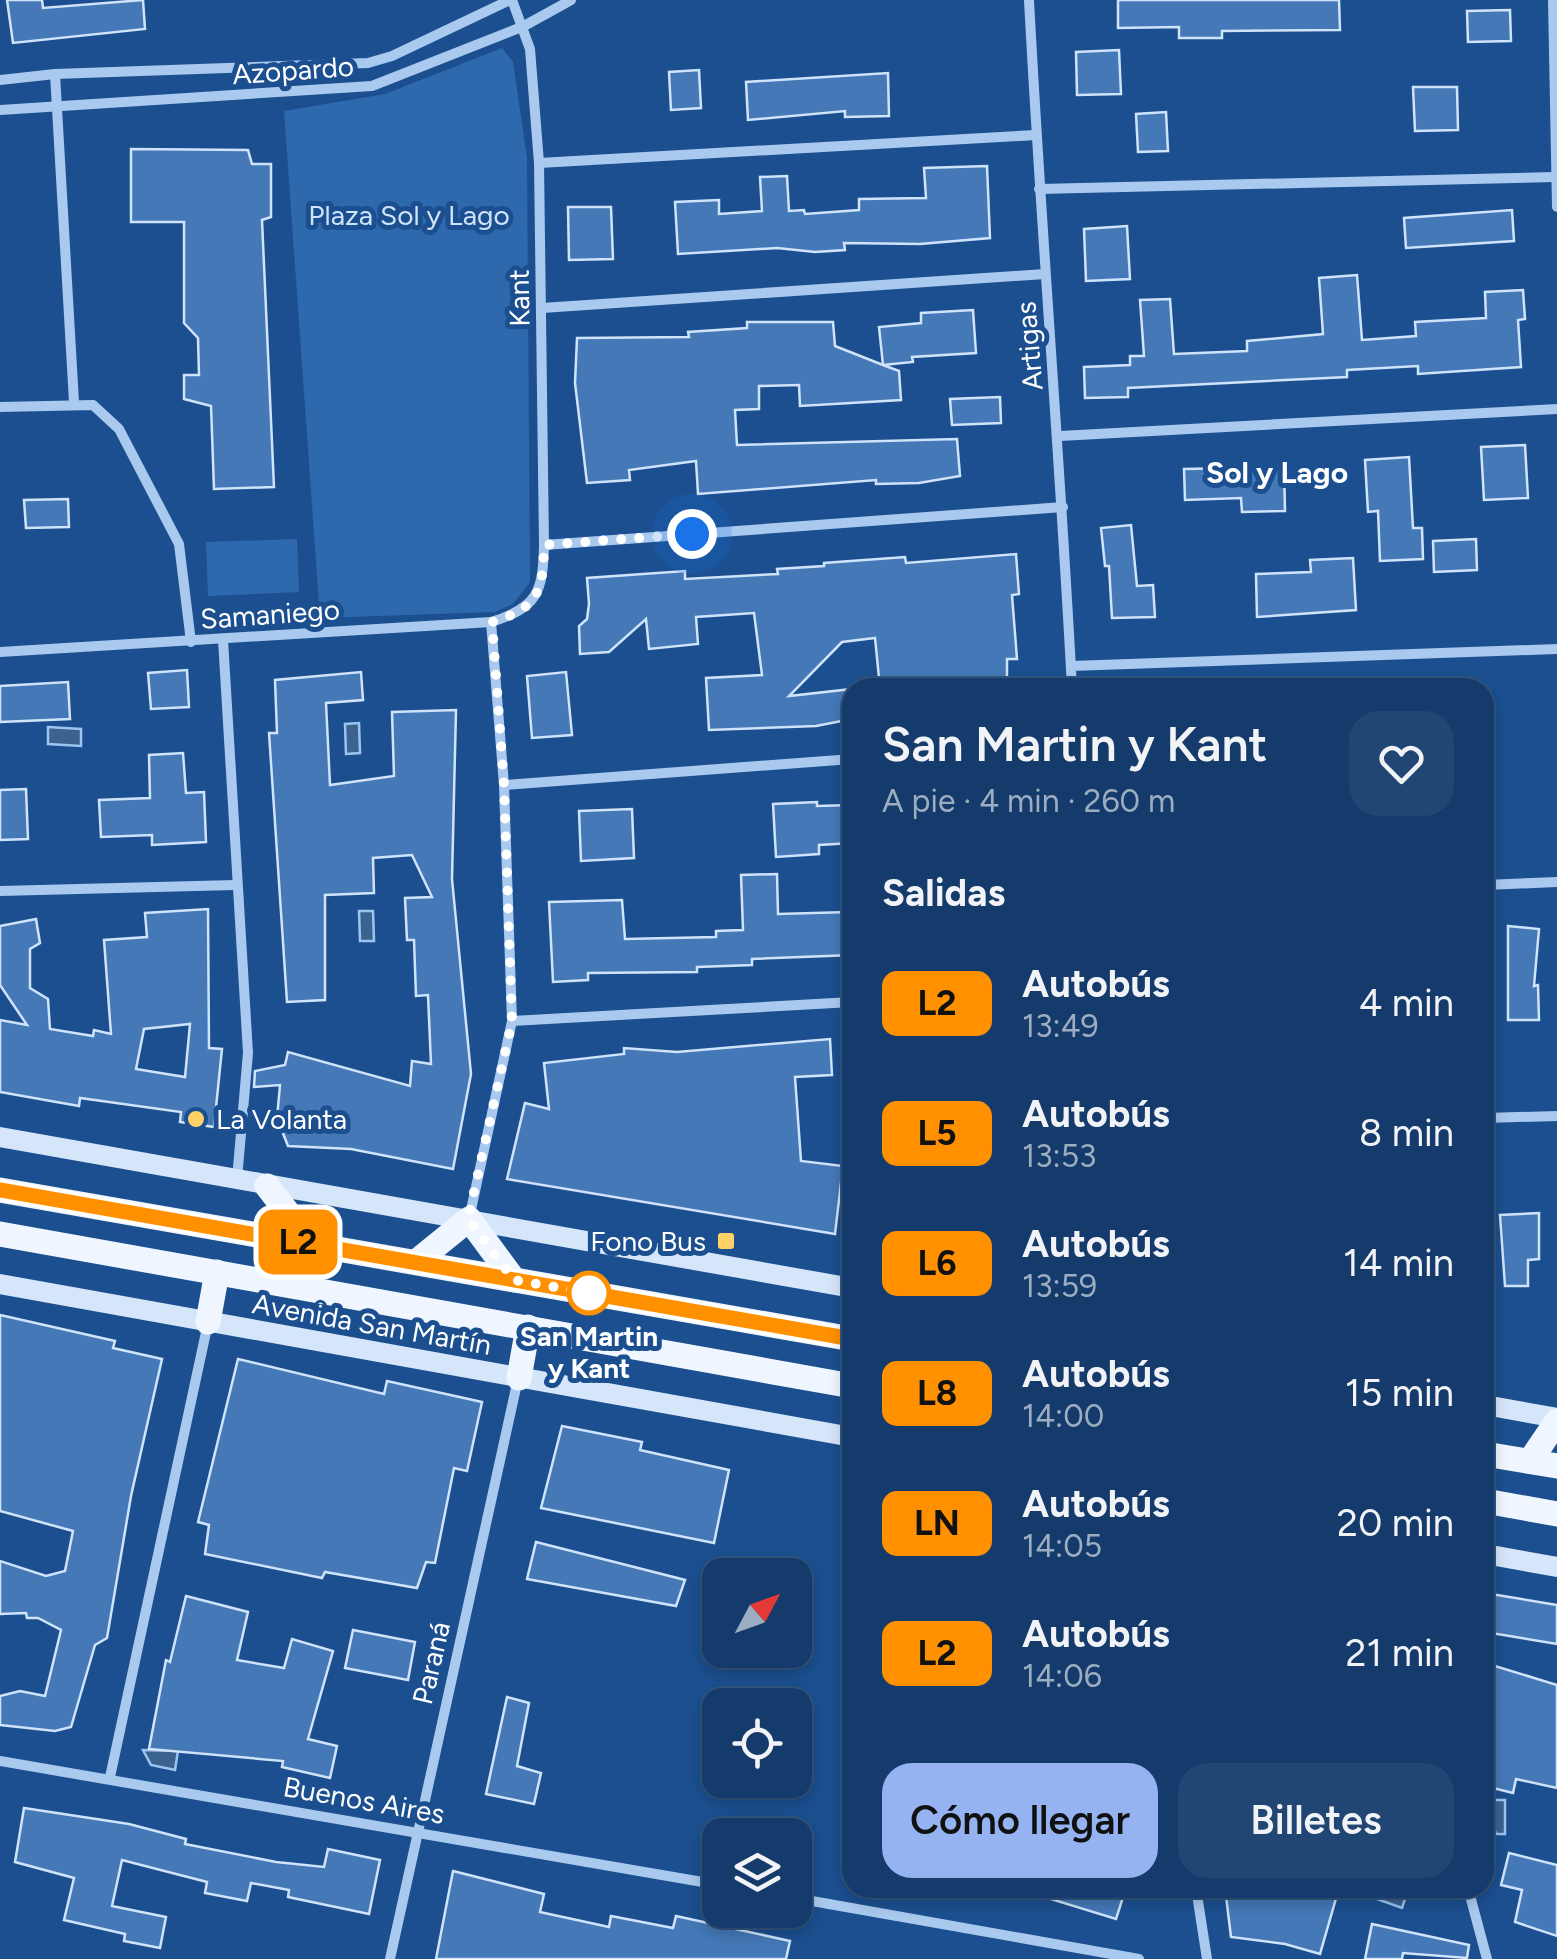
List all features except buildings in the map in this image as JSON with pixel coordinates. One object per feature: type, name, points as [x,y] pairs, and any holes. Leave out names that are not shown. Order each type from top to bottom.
[{"type":"main road","points":[[0,1137],[842,1286]]},
{"type":"main road","points":[[267,1186],[313,1245]]},
{"type":"main road","points":[[0,1190],[842,1337]]},
{"type":"main road","points":[[416,1262],[468,1219]]},
{"type":"main road","points":[[468,1219],[514,1280]]},
{"type":"main road","points":[[0,1234],[842,1384]]},
{"type":"main road","points":[[208,1322],[217,1272]]},
{"type":"main road","name":"Avenida San Martín","points":[[0,1284],[842,1435]]},
{"type":"main road","points":[[518,1378],[528,1327]]},
{"type":"main road","points":[[1494,1407],[1557,1419],[1530,1461]]},
{"type":"main road","points":[[1494,1454],[1557,1466]]},
{"type":"main road","points":[[1494,1503],[1557,1514]]},
{"type":"main road","points":[[1494,1556],[1557,1568]]},
{"type":"street","name":"Kant","points":[[511,0],[530,49],[539,163],[544,545],[543,578],[536,598]]},
{"type":"street","name":"Azopardo","points":[[0,80],[56,74],[368,63],[392,56],[511,0]]},
{"type":"street","name":"Azopardo","points":[[0,110],[372,86],[524,26],[572,0]]},
{"type":"street","name":"Artigas","points":[[1029,0],[1045,274],[1060,436],[1072,678]]},
{"type":"street","points":[[1553,0],[1557,206]]},
{"type":"street","points":[[56,74],[74,402]]},
{"type":"street","points":[[539,163],[1036,136]]},
{"type":"street","points":[[1039,189],[1556,177]]},
{"type":"street","points":[[542,308],[1045,274]]},
{"type":"street","points":[[0,407],[74,402],[93,405],[119,429],[180,544],[191,642]]},
{"type":"street","points":[[1060,436],[1557,408]]},
{"type":"street","points":[[544,545],[1063,507]]},
{"type":"street","name":"Samaniego","points":[[0,652],[492,622],[514,615],[536,598]]},
{"type":"street","points":[[468,1219],[512,1022],[504,785],[492,622]]},
{"type":"street","points":[[223,640],[248,1053],[237,1180]]},
{"type":"street","points":[[1071,666],[1557,648]]},
{"type":"street","points":[[504,785],[842,760]]},
{"type":"street","points":[[1494,885],[1557,882]]},
{"type":"street","points":[[0,891],[235,885]]},
{"type":"street","points":[[512,1022],[842,1003]]},
{"type":"street","points":[[1494,1118],[1557,1116]]},
{"type":"street","points":[[110,1777],[208,1322]]},
{"type":"street","name":"Paraná","points":[[390,1959],[518,1378]]},
{"type":"street","name":"Buenos Aires","points":[[0,1761],[702,1882]]},
{"type":"street","points":[[1198,1898],[1207,1959]]},
{"type":"street","points":[[1471,1898],[1486,1959]]},
{"type":"street","points":[[812,1901],[1139,1959]]},
{"type":"green space","name":"Plaza Sol y Lago","points":[[502,48],[513,62],[527,158],[530,582],[513,604],[495,612],[320,618],[284,111],[385,94]]},
{"type":"green space","points":[[297,539],[299,592],[208,596],[206,542]]},
{"type":"shaded area","points":[[359,723],[360,753],[346,754],[345,724]]},
{"type":"shaded area","points":[[48,727],[81,729],[81,746],[48,744]]},
{"type":"shaded area","points":[[359,911],[373,911],[374,941],[360,941]]},
{"type":"shaded area","points":[[143,1750],[178,1751],[175,1770],[151,1765]]},
{"type":"shaded area","points":[[1494,1800],[1505,1800],[1505,1834],[1496,1834]]},
{"type":"shaded area","points":[[1374,1898],[1405,1898],[1402,1908]]},
{"type":"bus line","name":"L2","points":[[0,1190],[842,1337]]},
{"type":"place","name":"La Volanta","points":[[196,1119]]},
{"type":"place","name":"Fono Bus","points":[[726,1241]]},
{"type":"place","name":"San Martin y Kant","points":[[589,1293]]},
{"type":"district","name":"Sol y Lago","points":[[1277,473]]},
{"type":"route","points":[[589,1293],[514,1280],[468,1219],[512,1022],[504,785],[492,622],[514,615],[536,598],[543,578],[544,545],[692,534]]}]
